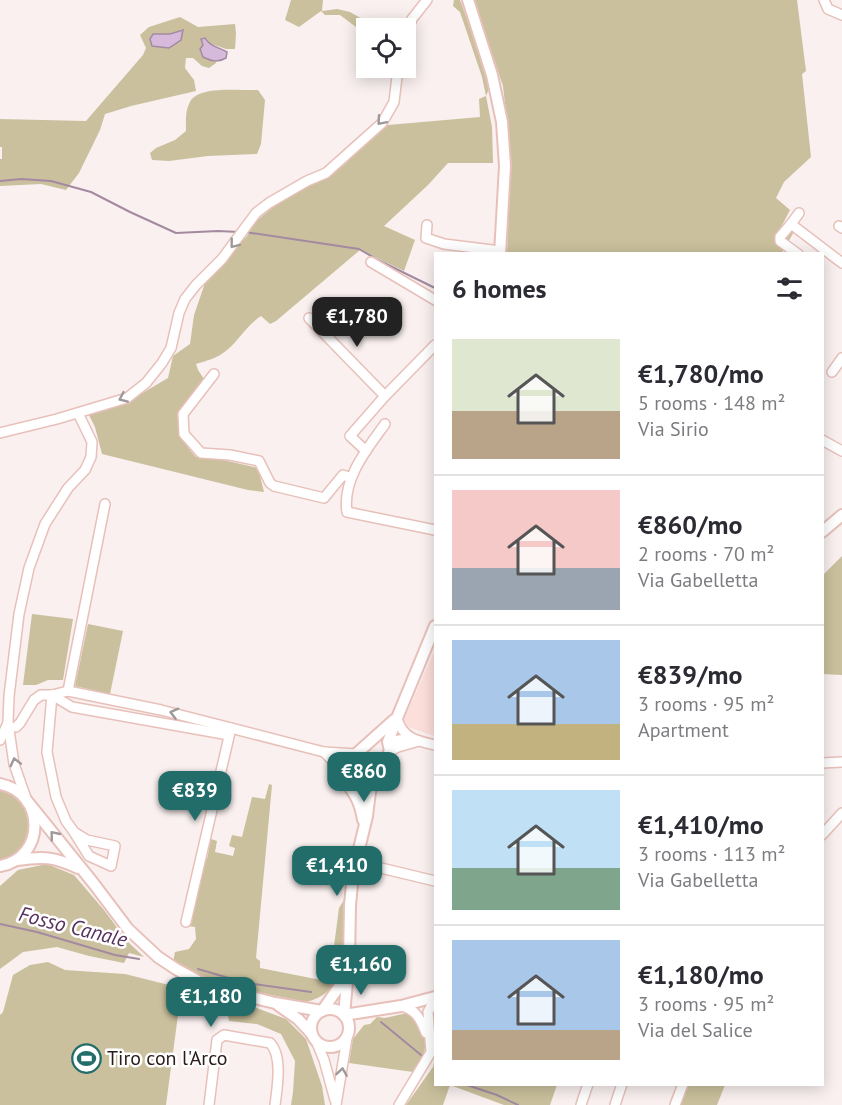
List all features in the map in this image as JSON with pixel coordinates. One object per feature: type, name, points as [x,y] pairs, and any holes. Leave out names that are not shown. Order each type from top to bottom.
[{"type":"street","points":[[412,18],[427,0]]},
{"type":"street","points":[[427,225],[426,238],[444,244],[500,252],[505,166],[502,122],[492,75],[468,0]]},
{"type":"street","points":[[824,0],[828,9],[842,15]]},
{"type":"street","points":[[0,433],[127,398],[146,383],[171,348],[179,313],[185,299],[196,285],[222,259],[256,213],[269,203],[326,173],[382,123],[394,102],[397,78]]},
{"type":"street","points":[[795,252],[780,241],[780,237],[799,213]]},
{"type":"street","points":[[791,224],[822,250],[842,263]]},
{"type":"street","points":[[371,262],[434,299]]},
{"type":"street","points":[[309,318],[385,396]]},
{"type":"street","points":[[366,452],[350,436],[434,346]]},
{"type":"street","points":[[832,372],[842,358]]},
{"type":"street","points":[[214,374],[183,414],[184,434],[201,453],[230,455],[259,461],[270,483],[274,486],[324,498],[343,475],[351,478]]},
{"type":"street","points":[[6,866],[27,850],[33,839],[35,826],[33,813],[14,764],[9,696],[19,614],[29,568],[40,537],[50,516],[68,489],[85,470],[91,458],[92,442],[78,413]]},
{"type":"street","points":[[385,424],[351,478],[346,494],[347,512],[434,530]]},
{"type":"street","points":[[824,441],[842,451]]},
{"type":"street","points":[[68,691],[105,504]]},
{"type":"street","points":[[824,530],[842,515]]},
{"type":"street","points":[[344,1015],[353,874],[367,816],[370,792],[389,747],[397,718],[434,628]]},
{"type":"street","points":[[0,690],[9,696]]},
{"type":"street","points":[[0,740],[12,725],[20,723],[34,700],[40,695],[68,691],[161,710],[230,731]]},
{"type":"street","points":[[52,695],[72,706],[230,731],[324,752],[356,754]]},
{"type":"street","points":[[52,695],[47,752],[56,797],[66,821],[89,856],[111,866],[115,846],[87,840],[74,832]]},
{"type":"street","points":[[372,784],[363,789],[357,789],[347,782],[344,770],[356,754],[397,718]]},
{"type":"street","points":[[397,718],[402,730],[415,740],[434,745]]},
{"type":"street","points":[[186,922],[230,731]]},
{"type":"street","points":[[375,737],[380,737],[389,747],[398,747],[415,740]]},
{"type":"street","points":[[324,752],[337,766],[358,800],[364,826]]},
{"type":"street","points":[[824,763],[842,762]]},
{"type":"street","points":[[0,784],[18,792],[27,801],[128,929],[158,957],[198,981],[215,988],[322,1011],[334,1009],[344,1015],[349,1024],[348,1036],[336,1105]]},
{"type":"street","points":[[824,833],[842,813]]},
{"type":"street","points":[[6,866],[41,856],[60,860],[81,869]]},
{"type":"street","points":[[356,862],[434,881]]},
{"type":"street","points":[[336,1105],[324,1060],[311,1027],[313,1020],[348,974]]},
{"type":"street","points":[[347,986],[351,999],[357,1006],[374,1011]]},
{"type":"street","points":[[307,1008],[320,1005],[334,995]]},
{"type":"street","points":[[344,1015],[434,998]]},
{"type":"street","points":[[399,1105],[431,1052],[428,1012],[434,1000]]},
{"type":"street","points":[[274,1002],[298,1019],[323,1046],[330,1048],[342,1043],[360,1020],[374,1011]]},
{"type":"street","points":[[401,1006],[410,1008],[417,1014],[430,1044]]},
{"type":"street","points":[[209,1105],[217,1040],[224,1035],[270,1043],[275,1048],[278,1076],[275,1105]]},
{"type":"street","points":[[581,1105],[587,1086]]},
{"type":"street","points":[[615,1105],[621,1086]]},
{"type":"street","points":[[675,1105],[682,1086]]},
{"type":"shaded area","points":[[291,0],[323,0],[322,11],[337,9],[350,12],[360,18],[356,18],[356,27],[340,15],[325,15],[321,11],[299,27],[285,20]]},
{"type":"shaded area","points":[[454,0],[460,0],[477,46],[489,89],[486,96],[460,12],[453,6]]},
{"type":"shaded area","points":[[474,0],[797,0],[806,71],[802,74],[811,157],[784,182],[776,198],[790,210],[776,237],[796,228],[783,252],[507,252],[511,158],[503,86]]},
{"type":"shaded area","points":[[180,17],[198,27],[235,24],[235,49],[226,49],[211,44],[203,51],[215,57],[216,63],[209,68],[202,66],[193,58],[186,58],[185,68],[194,80],[196,91],[105,114],[100,130],[79,173],[66,190],[41,184],[0,186],[2,147],[0,147],[0,119],[86,121],[143,55],[146,48],[140,35],[149,27]]},
{"type":"shaded area","points":[[183,30],[181,40],[169,48],[152,46],[150,39],[153,34],[170,34]]},
{"type":"shaded area","points":[[205,38],[212,45],[227,52],[226,58],[214,61],[203,57],[200,49],[203,45],[201,39]]},
{"type":"shaded area","points":[[258,90],[265,100],[261,144],[257,154],[208,156],[169,161],[152,160],[150,153],[175,140],[186,131],[187,109],[195,97],[211,91]]},
{"type":"shaded area","points":[[486,96],[492,127],[493,163],[448,163],[384,226],[415,240],[404,271],[360,250],[276,321],[270,324],[261,316],[223,353],[196,364],[204,379],[188,399],[179,417],[181,435],[196,457],[258,468],[264,492],[102,454],[95,427],[89,415],[134,398],[168,378],[173,356],[190,344],[194,315],[204,286],[199,274],[232,251],[247,236],[255,222],[283,199],[341,165],[343,166],[361,146],[388,125],[480,117],[479,99]]},
{"type":"shaded area","points":[[842,556],[842,675],[824,674],[824,574]]},
{"type":"shaded area","points":[[32,614],[73,619],[63,680],[48,680],[36,685],[23,685]]},
{"type":"shaded area","points":[[88,624],[123,631],[110,694],[75,686]]},
{"type":"shaded area","points":[[434,651],[434,736],[402,725]]},
{"type":"shaded area","points":[[269,784],[272,785],[256,958],[260,961],[260,968],[321,980],[324,974],[331,969],[339,908],[344,900],[340,970],[333,986],[326,993],[306,1002],[216,983],[173,962],[175,952],[189,949],[196,939],[195,927],[188,926],[204,858],[207,859],[211,839],[217,841],[215,852],[233,856],[235,848],[229,846],[232,835],[242,837],[252,797],[265,799]]},
{"type":"shaded area","points":[[0,790],[13,795],[22,803],[29,825],[22,847],[13,855],[0,860]]},
{"type":"shaded area","points":[[47,864],[74,875],[127,941],[144,957],[129,953],[124,963],[57,947],[23,952],[0,969],[0,886],[18,870]]},
{"type":"shaded area","points":[[48,962],[65,970],[125,974],[165,984],[182,985],[166,1105],[0,1105],[0,1015],[3,1012],[13,975],[30,965]]},
{"type":"shaded area","points":[[225,1000],[251,1006],[286,1019],[306,1039],[322,1086],[325,1105],[291,1105],[295,1061],[281,1034],[257,1024],[229,1021]]},
{"type":"shaded area","points":[[407,1013],[412,1015],[423,1034],[425,1046],[419,1066],[415,1067],[413,1072],[349,1063],[353,1039],[364,1025],[370,1024],[377,1017],[385,1018]]},
{"type":"shaded area","points":[[434,1062],[434,1086],[450,1086],[443,1105],[406,1105]]},
{"type":"shaded area","points":[[453,1086],[557,1086],[550,1105],[504,1105]]},
{"type":"shaded area","points":[[688,1086],[725,1086],[717,1105],[680,1105]]},
{"type":"waterway","points":[[0,181],[21,179],[51,181],[91,192],[176,233],[239,232]]},
{"type":"waterway","points":[[245,232],[359,249],[434,288]]},
{"type":"waterway","name":"Fosso Canale","points":[[0,924],[37,932],[115,955],[139,959]]},
{"type":"waterway","name":"Fosso Canale","points":[[198,969],[246,983],[311,992]]},
{"type":"waterway","name":"Fosso Canale","points":[[381,1022],[421,1055]]},
{"type":"waterway","name":"Fosso Canale","points":[[470,1086],[518,1105]]},
{"type":"place","name":"Tiro con l'Arco","points":[[86,1058]]}]
